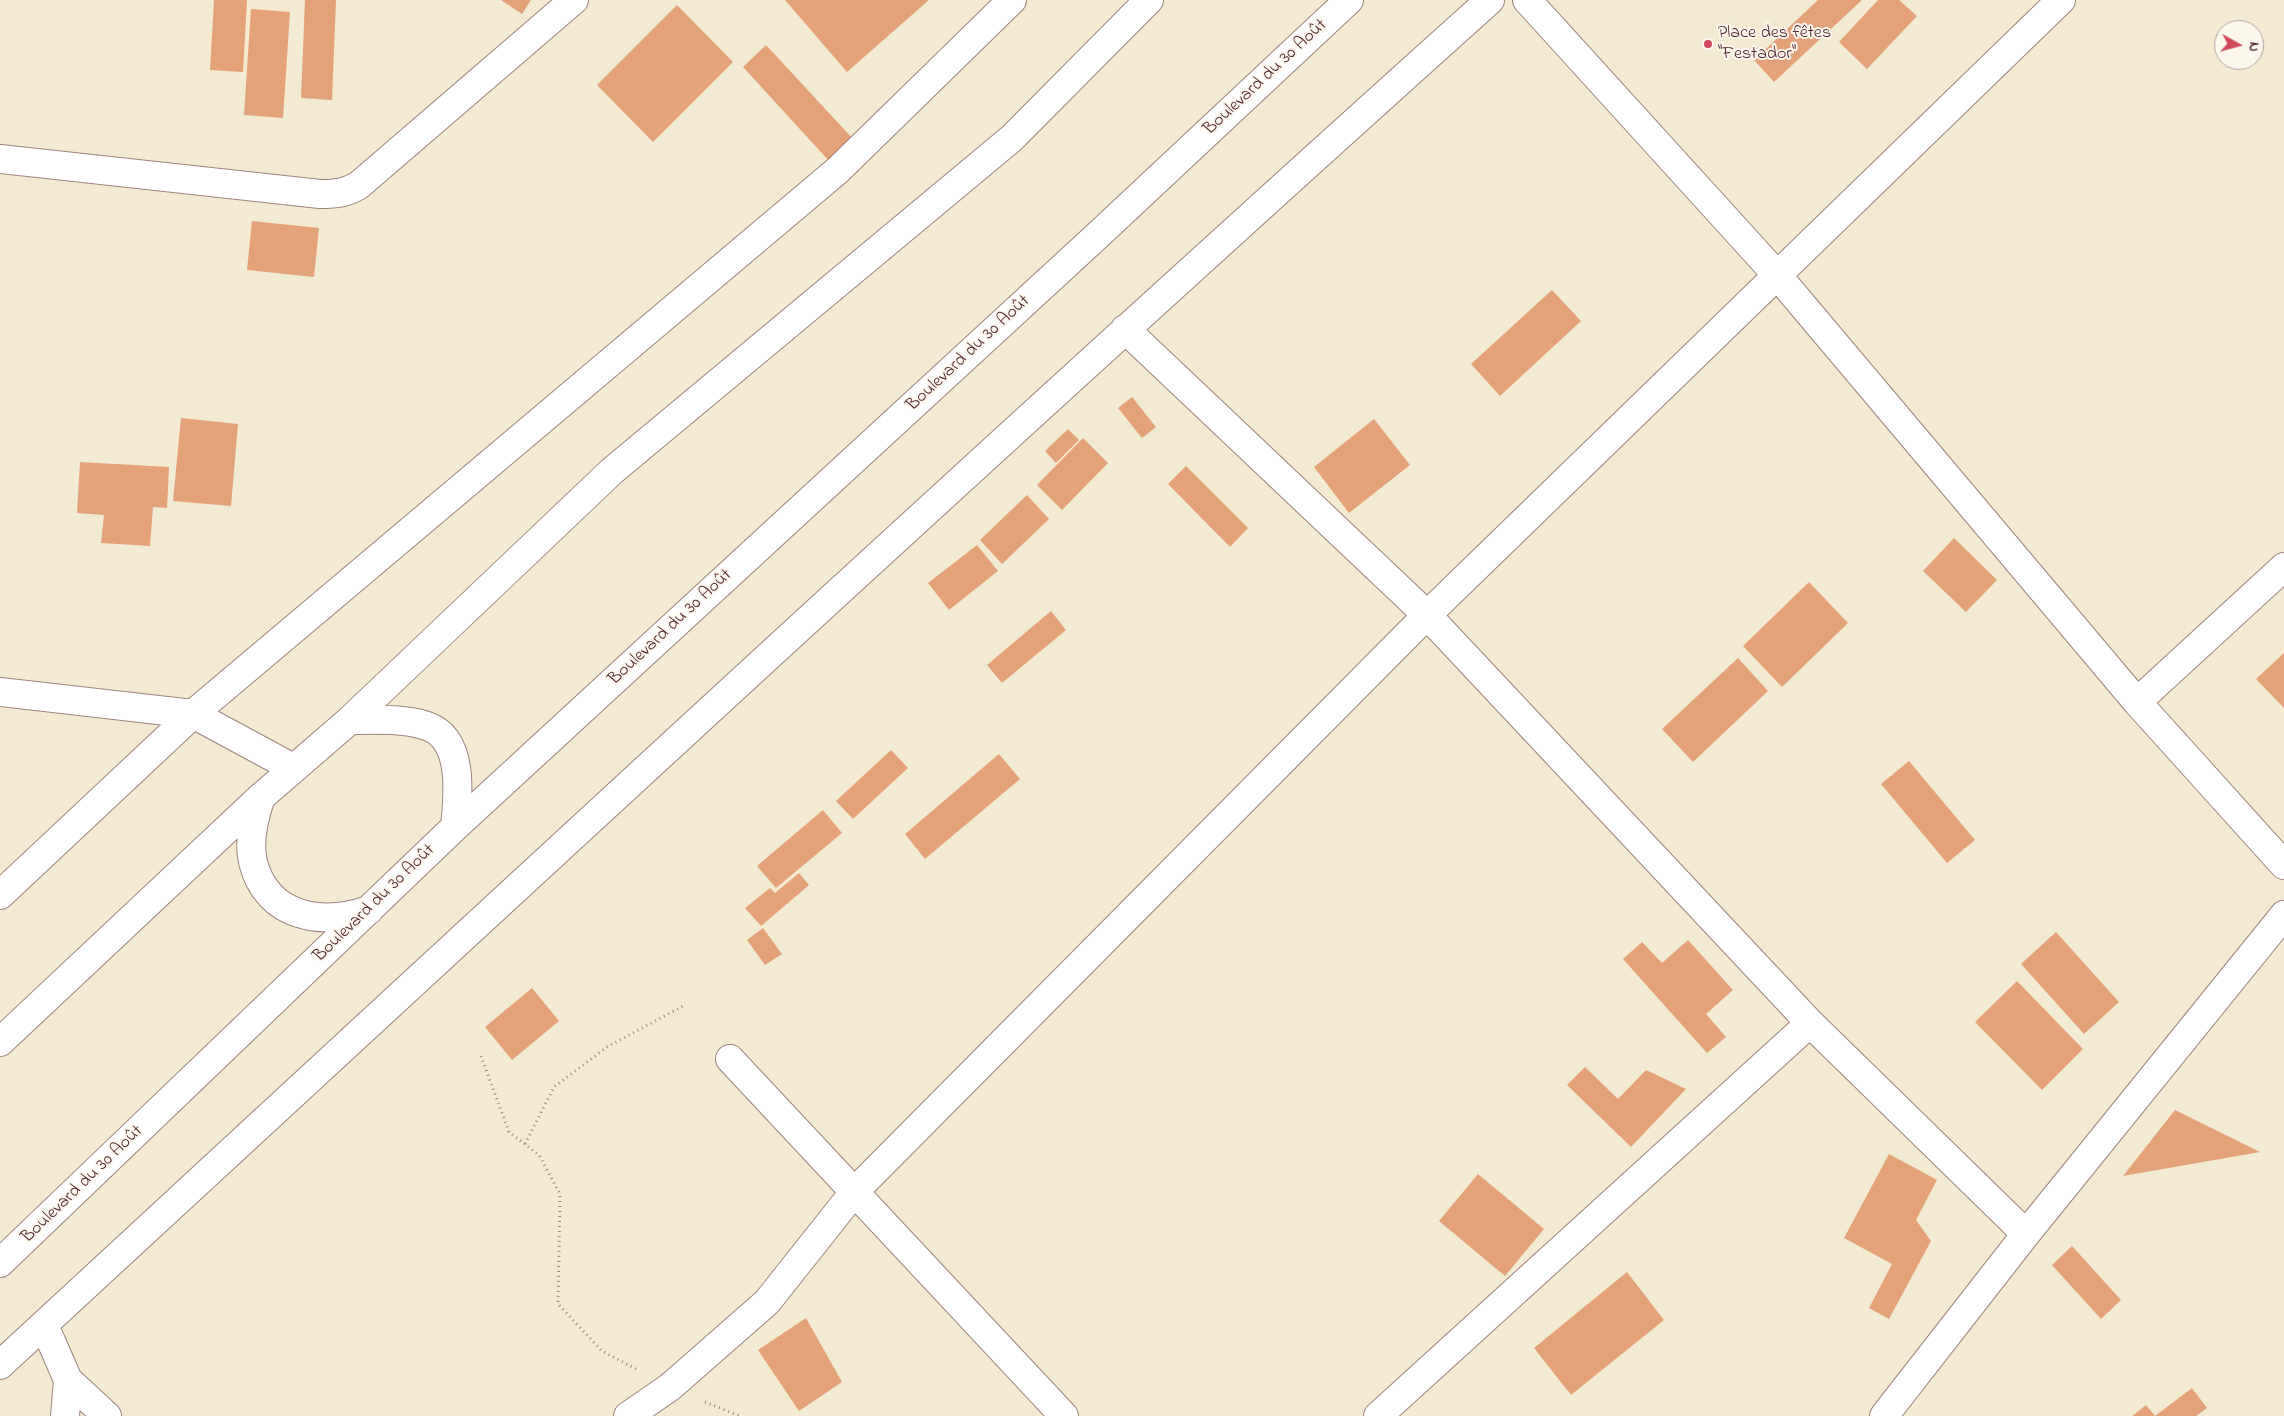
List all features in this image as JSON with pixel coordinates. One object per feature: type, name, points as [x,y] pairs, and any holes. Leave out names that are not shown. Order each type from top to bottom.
[{"type":"main road","points":[[0,159],[320,194],[348,192],[359,185],[574,0]]},
{"type":"main road","points":[[0,895],[193,714],[838,170],[1012,0]]},
{"type":"main road","points":[[0,1042],[261,797],[350,720],[612,471],[1012,138],[1149,0]]},
{"type":"main road","name":"Boulevard du 30 Août","points":[[0,1263],[455,827],[1098,235],[1349,0]]},
{"type":"main road","points":[[0,1365],[317,1071],[1125,329],[1490,0]]},
{"type":"main road","points":[[1527,0],[1777,275],[2137,702],[2284,865]]},
{"type":"main road","points":[[628,1416],[670,1387],[767,1302],[855,1191],[1428,615],[2061,0]]},
{"type":"main road","points":[[1125,329],[1428,615],[1810,1022],[2026,1234]]},
{"type":"main road","points":[[2137,702],[2284,567]]},
{"type":"main road","points":[[0,692],[193,714],[293,768]]},
{"type":"main road","points":[[350,720],[408,722],[429,726],[443,738],[453,753],[457,774],[459,790],[455,827]]},
{"type":"main road","points":[[261,797],[254,817],[253,862],[261,882],[276,901],[295,912],[317,918],[337,917],[369,910]]},
{"type":"main road","points":[[1884,1416],[2026,1234],[2284,915]]},
{"type":"main road","points":[[1378,1416],[1810,1022]]},
{"type":"main road","points":[[730,1059],[1064,1416]]},
{"type":"main road","points":[[44,1325],[68,1380],[106,1416]]},
{"type":"main road","points":[[65,1416],[68,1380]]},
{"type":"path","points":[[525,1144],[554,1086],[607,1047],[683,1006]]},
{"type":"path","points":[[481,1056],[509,1132],[539,1154],[560,1194],[558,1304],[602,1351],[670,1387],[740,1416]]},
{"type":"building","points":[[214,0],[247,0],[243,72],[210,70]]},
{"type":"building","points":[[305,0],[336,0],[332,100],[301,98]]},
{"type":"building","points":[[501,0],[531,0],[522,14]]},
{"type":"building","points":[[785,0],[929,0],[847,72]]},
{"type":"building","points":[[1818,0],[1862,0],[1774,82],[1754,60]]},
{"type":"building","points":[[1878,0],[1899,0],[1917,16],[1867,69],[1839,42]]},
{"type":"building","points":[[677,5],[733,62],[653,142],[597,85]]},
{"type":"building","points":[[251,9],[290,12],[283,118],[244,115]]},
{"type":"building","points":[[766,45],[854,140],[830,162],[743,67]]},
{"type":"building","points":[[252,221],[319,228],[314,277],[247,270]]},
{"type":"building","points":[[1552,290],[1581,321],[1500,396],[1471,364]]},
{"type":"building","points":[[1132,397],[1156,427],[1142,438],[1118,408]]},
{"type":"building","points":[[181,418],[238,424],[231,506],[173,501]]},
{"type":"building","points":[[1374,419],[1410,465],[1349,513],[1314,467]]},
{"type":"building","points":[[1068,429],[1079,440],[1056,463],[1045,451]]},
{"type":"building","points":[[1083,438],[1108,463],[1062,510],[1037,485]]},
{"type":"building","points":[[80,462],[169,467],[167,508],[153,507],[150,546],[101,543],[104,515],[77,513]]},
{"type":"building","points":[[1186,466],[1248,528],[1230,547],[1168,484]]},
{"type":"building","points":[[1027,495],[1049,519],[1002,564],[980,540]]},
{"type":"building","points":[[1954,538],[1997,580],[1966,612],[1923,571]]},
{"type":"building","points":[[977,545],[998,571],[949,610],[928,583]]},
{"type":"building","points":[[1809,582],[1848,623],[1782,687],[1743,646]]},
{"type":"building","points":[[1051,611],[1066,630],[1002,683],[987,665]]},
{"type":"building","points":[[2284,653],[2284,708],[2256,679]]},
{"type":"building","points":[[1738,658],[1768,691],[1693,762],[1662,729]]},
{"type":"building","points":[[891,750],[908,768],[853,819],[836,801]]},
{"type":"building","points":[[999,754],[1020,779],[925,859],[905,834]]},
{"type":"building","points":[[1909,761],[1975,840],[1947,863],[1881,784]]},
{"type":"building","points":[[823,810],[842,833],[776,888],[757,866]]},
{"type":"building","points":[[799,873],[809,885],[761,926],[745,908],[770,888],[775,893]]},
{"type":"building","points":[[763,928],[782,954],[765,965],[747,940]]},
{"type":"building","points":[[2056,932],[2119,1002],[2084,1034],[2021,964]]},
{"type":"building","points":[[1688,940],[1733,990],[1706,1014],[1726,1037],[1707,1053],[1623,959],[1642,942],[1662,963]]},
{"type":"building","points":[[2017,981],[2083,1049],[2042,1090],[1975,1022]]},
{"type":"building","points":[[532,988],[559,1021],[512,1060],[485,1027]]},
{"type":"building","points":[[1585,1067],[1618,1099],[1646,1070],[1686,1089],[1631,1147],[1567,1085]]},
{"type":"building","points":[[2175,1110],[2260,1152],[2123,1176]]},
{"type":"building","points":[[1889,1154],[1937,1180],[1916,1220],[1931,1241],[1889,1319],[1869,1308],[1892,1264],[1844,1238]]},
{"type":"building","points":[[1478,1174],[1544,1229],[1505,1276],[1439,1221]]},
{"type":"building","points":[[2072,1246],[2121,1300],[2101,1319],[2052,1265]]},
{"type":"building","points":[[1627,1272],[1664,1320],[1571,1395],[1534,1348]]},
{"type":"building","points":[[806,1318],[842,1382],[799,1411],[758,1350]]},
{"type":"building","points":[[2192,1388],[2207,1408],[2196,1416],[2155,1416]]},
{"type":"building","points":[[2146,1405],[2155,1416],[2132,1416]]},
{"type":"place","name":"Place des fêtes \"Festador\"","points":[[1708,44]]}]
